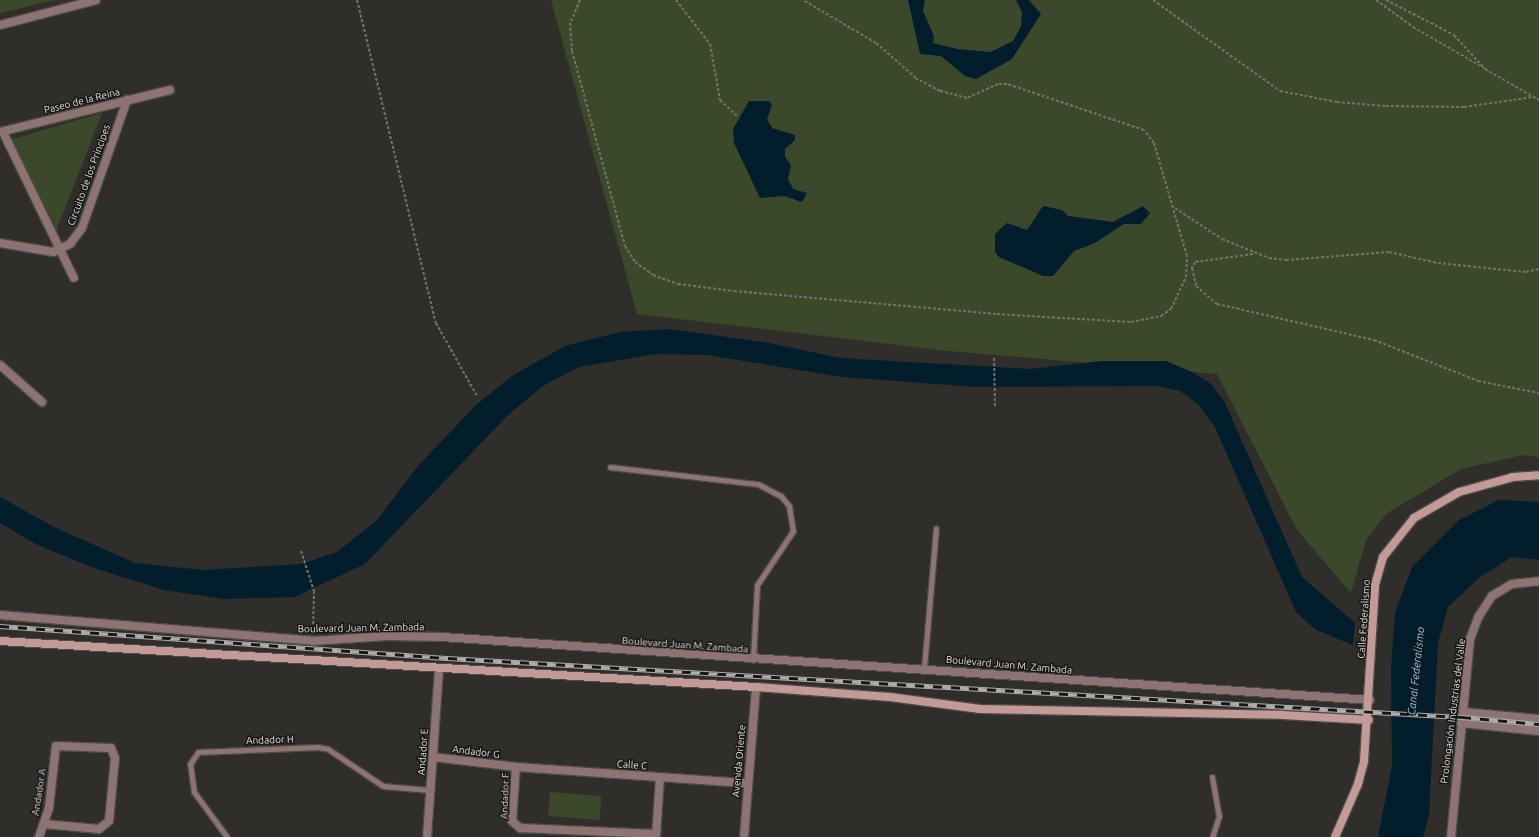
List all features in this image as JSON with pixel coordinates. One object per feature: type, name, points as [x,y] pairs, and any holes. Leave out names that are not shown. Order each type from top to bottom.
[{"type":"street","points":[[0,24],[96,0]]},
{"type":"street","name":"Paseo de la Reina","points":[[1,132],[170,90]]},
{"type":"street","name":"Circuito de los Principes","points":[[62,251],[82,228],[127,100]]},
{"type":"street","name":"Circuito de los Principes","points":[[1,132],[62,251],[74,278]]},
{"type":"street","points":[[0,243],[62,251]]},
{"type":"street","points":[[0,365],[42,402]]},
{"type":"street","name":"Calle Federalismo","points":[[1335,837],[1358,784],[1370,700],[1375,585],[1392,542],[1414,518],[1459,492],[1513,477],[1539,475]]},
{"type":"street","name":"Prolongación Industrias del Valle","points":[[1451,837],[1470,640],[1478,616],[1501,589],[1539,581]]},
{"type":"street","name":"Boulevard Juan M. Zambada","points":[[0,615],[312,641],[387,636],[442,637],[753,660],[924,668],[1370,700]]},
{"type":"street","points":[[0,641],[439,669],[756,687],[890,697],[980,709],[1282,714],[1368,720]]},
{"type":"street","name":"Andador E","points":[[427,837],[439,669]]},
{"type":"street","name":"Avenida Oriente","points":[[744,837],[747,783],[756,687]]},
{"type":"street","points":[[1463,712],[1539,719]]},
{"type":"street","points":[[1461,723],[1539,731]]},
{"type":"street","name":"Andador A","points":[[39,837],[44,824],[55,749],[60,744],[111,748],[115,758],[109,821],[99,828],[44,824]]},
{"type":"street","name":"Andador G","points":[[433,757],[516,767]]},
{"type":"street","name":"Calle C","points":[[516,767],[747,783]]},
{"type":"street","name":"Andador F","points":[[516,767],[514,825],[529,830],[562,834]]},
{"type":"street","points":[[562,834],[656,836],[660,778]]},
{"type":"lane","points":[[610,466],[758,484],[777,493],[789,506],[793,531],[757,585],[753,660]]},
{"type":"lane","points":[[924,668],[936,529]]},
{"type":"lane","name":"Andador H","points":[[227,837],[194,792],[190,764],[198,752],[318,748],[328,749],[383,786],[430,790]]},
{"type":"lane","points":[[1212,777],[1219,816],[1212,837]]},
{"type":"path","points":[[357,0],[436,323],[477,396]]},
{"type":"path","points":[[580,0],[570,23],[572,51],[625,246],[635,262],[653,275],[678,284],[734,291],[859,299],[975,312],[1131,322],[1166,313],[1179,296],[1187,267],[1174,207],[1154,143],[1138,125],[1007,84],[998,84],[967,98],[940,91],[916,78],[876,43],[803,0]]},
{"type":"path","points":[[676,0],[710,44],[720,100],[738,117]]},
{"type":"path","points":[[1153,0],[1280,90],[1337,102],[1386,106],[1464,107],[1533,97]]},
{"type":"path","points":[[1376,0],[1413,27],[1539,100]]},
{"type":"path","points":[[1386,0],[1454,35],[1485,69]]},
{"type":"path","points":[[1174,207],[1253,254]]},
{"type":"path","points":[[1192,268],[1201,259],[1253,254],[1286,260],[1389,252],[1438,263],[1526,272],[1539,269]]},
{"type":"path","points":[[1187,267],[1192,268]]},
{"type":"path","points":[[1192,268],[1196,286],[1217,304],[1374,340],[1478,381],[1539,393]]},
{"type":"path","points":[[994,358],[996,407]]},
{"type":"path","points":[[301,552],[314,591],[312,641]]},
{"type":"green space","points":[[0,0],[55,0],[0,13]]},
{"type":"green space","points":[[551,0],[1539,0],[1539,457],[1523,455],[1461,469],[1386,514],[1366,540],[1351,593],[1297,530],[1217,374],[948,351],[637,314]]},
{"type":"green space","points":[[102,113],[55,234],[9,140]]},
{"type":"green space","points":[[550,792],[601,796],[600,820],[548,816]]},
{"type":"water","points":[[908,0],[925,0],[923,11],[934,36],[933,43],[957,49],[991,52],[1013,41],[1021,26],[1022,12],[1016,0],[1029,0],[1041,14],[1012,59],[976,79],[965,76],[941,56],[920,54]]},
{"type":"water","points":[[749,101],[769,101],[772,105],[767,119],[772,128],[795,135],[795,140],[785,149],[785,157],[791,165],[788,179],[793,189],[807,193],[802,202],[784,196],[760,198],[734,143],[733,129]]},
{"type":"water","points":[[1043,206],[1062,210],[1068,216],[1113,222],[1143,206],[1150,213],[1141,224],[1124,224],[1093,244],[1074,251],[1053,276],[1043,276],[999,257],[995,252],[995,234],[1007,223],[1027,230]]},
{"type":"water","points":[[669,329],[769,343],[840,358],[1030,369],[1102,361],[1166,361],[1192,372],[1210,383],[1225,403],[1302,577],[1355,623],[1353,645],[1316,630],[1296,612],[1215,427],[1198,404],[1180,391],[1157,386],[977,387],[842,377],[707,355],[656,354],[579,367],[543,386],[509,414],[365,564],[294,597],[223,599],[164,590],[91,567],[36,544],[0,523],[0,497],[54,527],[135,563],[203,570],[301,564],[337,552],[377,520],[418,466],[476,405],[512,376],[565,346],[621,332]]},
{"type":"water","name":"Canal Federalismo","points":[[1499,500],[1539,502],[1539,560],[1512,557],[1480,577],[1448,607],[1438,643],[1429,815],[1423,837],[1378,837],[1392,766],[1391,668],[1395,613],[1412,567],[1459,520]]},
{"type":"railway","points":[[0,626],[430,657],[1462,717],[1539,724]]}]
